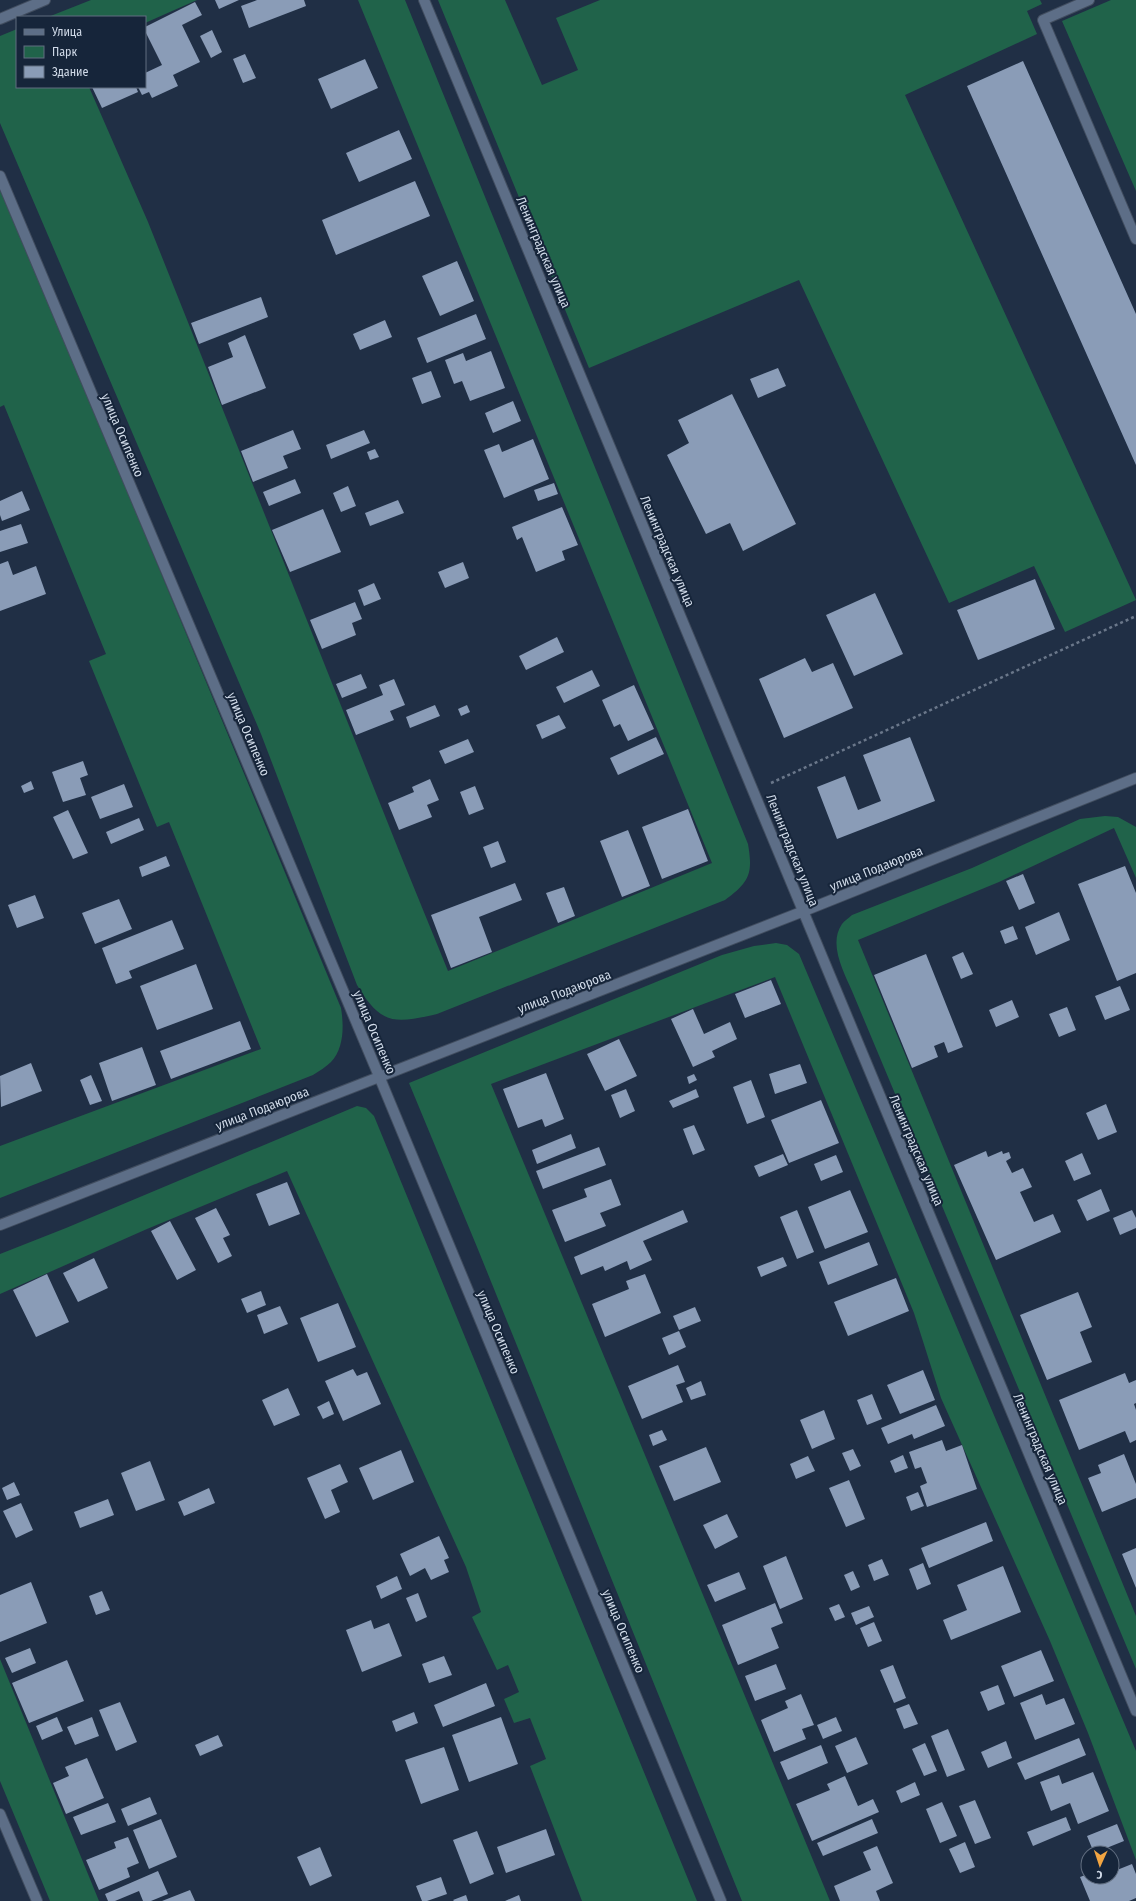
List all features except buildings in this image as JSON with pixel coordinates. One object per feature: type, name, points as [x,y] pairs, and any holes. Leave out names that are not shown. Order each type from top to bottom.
[{"type":"street","points":[[0,19],[45,0]]},
{"type":"street","name":"Ленинградская улица","points":[[424,0],[1136,1711]]},
{"type":"street","points":[[1088,0],[1043,20],[1136,239]]},
{"type":"street","name":"улица Осипенко","points":[[0,176],[379,1076],[722,1901]]},
{"type":"street","name":"улица Подаюрова","points":[[0,1225],[804,911],[1136,778]]},
{"type":"street","points":[[0,1814],[37,1901]]},
{"type":"path","points":[[754,790],[1136,616]]},
{"type":"green space","points":[[91,0],[197,0],[146,23],[146,16],[51,16]]},
{"type":"green space","points":[[358,0],[405,0],[748,844],[750,862],[750,870],[745,882],[725,900],[437,1014],[399,1020],[390,1018],[374,1008],[357,985],[261,734],[0,123],[0,36],[16,29],[16,88],[89,88],[148,222],[448,971],[712,863]]},
{"type":"green space","points":[[438,0],[505,0],[542,85],[578,70],[556,18],[600,0],[1040,0],[1042,4],[1027,11],[1037,34],[905,95],[1136,600],[1065,632],[1034,566],[949,603],[799,280],[589,368]]},
{"type":"green space","points":[[1111,0],[1136,0],[1136,191],[1062,21]]},
{"type":"green space","points":[[0,184],[341,1008],[343,1029],[341,1044],[335,1056],[329,1064],[313,1075],[0,1198],[0,1146],[261,1049],[169,822],[157,827],[89,661],[106,654],[4,405],[0,407]]},
{"type":"green space","points":[[1105,816],[1118,817],[1136,827],[1136,878],[1114,828],[999,882],[858,940],[1136,1616],[1136,1669],[845,975],[837,949],[838,932],[842,924],[852,915],[972,868],[1080,819]]},
{"type":"green space","points":[[776,943],[787,945],[799,954],[1136,1751],[1136,1860],[1088,1733],[1050,1641],[941,1398],[914,1313],[775,977],[491,1084],[830,1901],[742,1901],[409,1083],[722,955],[754,946]]},
{"type":"green space","points":[[357,1106],[366,1108],[374,1116],[697,1901],[582,1901],[530,1766],[546,1759],[530,1718],[514,1723],[504,1699],[519,1692],[508,1665],[497,1670],[472,1617],[481,1612],[466,1567],[287,1171],[147,1229],[0,1294],[0,1254],[66,1228]]},
{"type":"green space","points":[[0,1659],[99,1901],[50,1901],[0,1781]]}]
